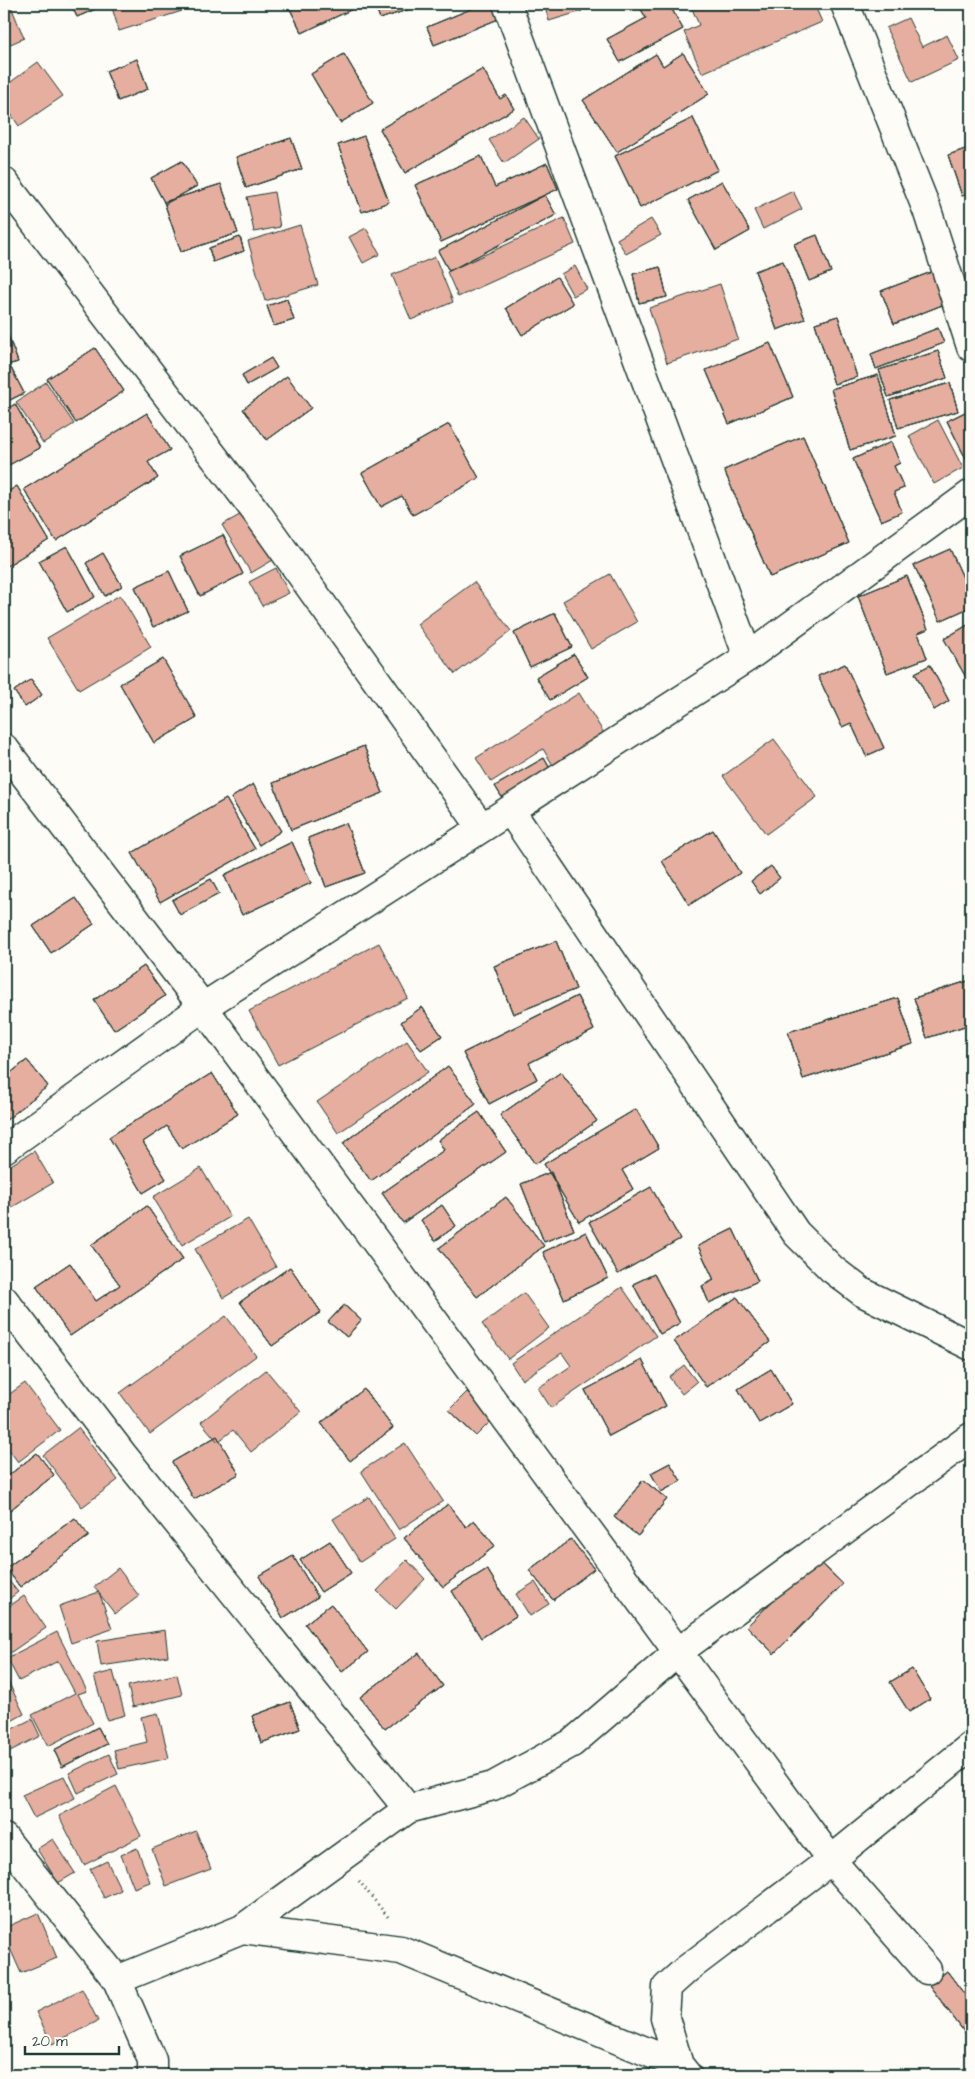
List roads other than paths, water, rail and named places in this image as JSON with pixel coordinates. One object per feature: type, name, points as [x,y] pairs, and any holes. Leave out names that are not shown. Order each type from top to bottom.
[{"type":"street","points":[[507,4],[748,657]]},
{"type":"street","points":[[845,4],[927,210],[971,347]]},
{"type":"street","points":[[4,182],[257,513],[482,828]]},
{"type":"street","points":[[4,1149],[203,1007],[748,657],[971,494]]},
{"type":"street","points":[[4,748],[203,1007],[831,1860],[927,1970]]},
{"type":"street","points":[[510,810],[796,1233],[832,1269],[862,1292],[971,1346]]},
{"type":"street","points":[[4,1300],[123,1455],[408,1809]]},
{"type":"street","points":[[117,1980],[242,1929],[408,1809],[493,1786],[572,1742],[678,1652],[971,1437]]},
{"type":"street","points":[[683,2070],[665,2018],[667,1988],[687,1969],[831,1860],[971,1746]]},
{"type":"street","points":[[4,1838],[117,1980],[152,2060],[152,2075]]},
{"type":"street","points":[[242,1929],[401,1950],[683,2070]]}]
